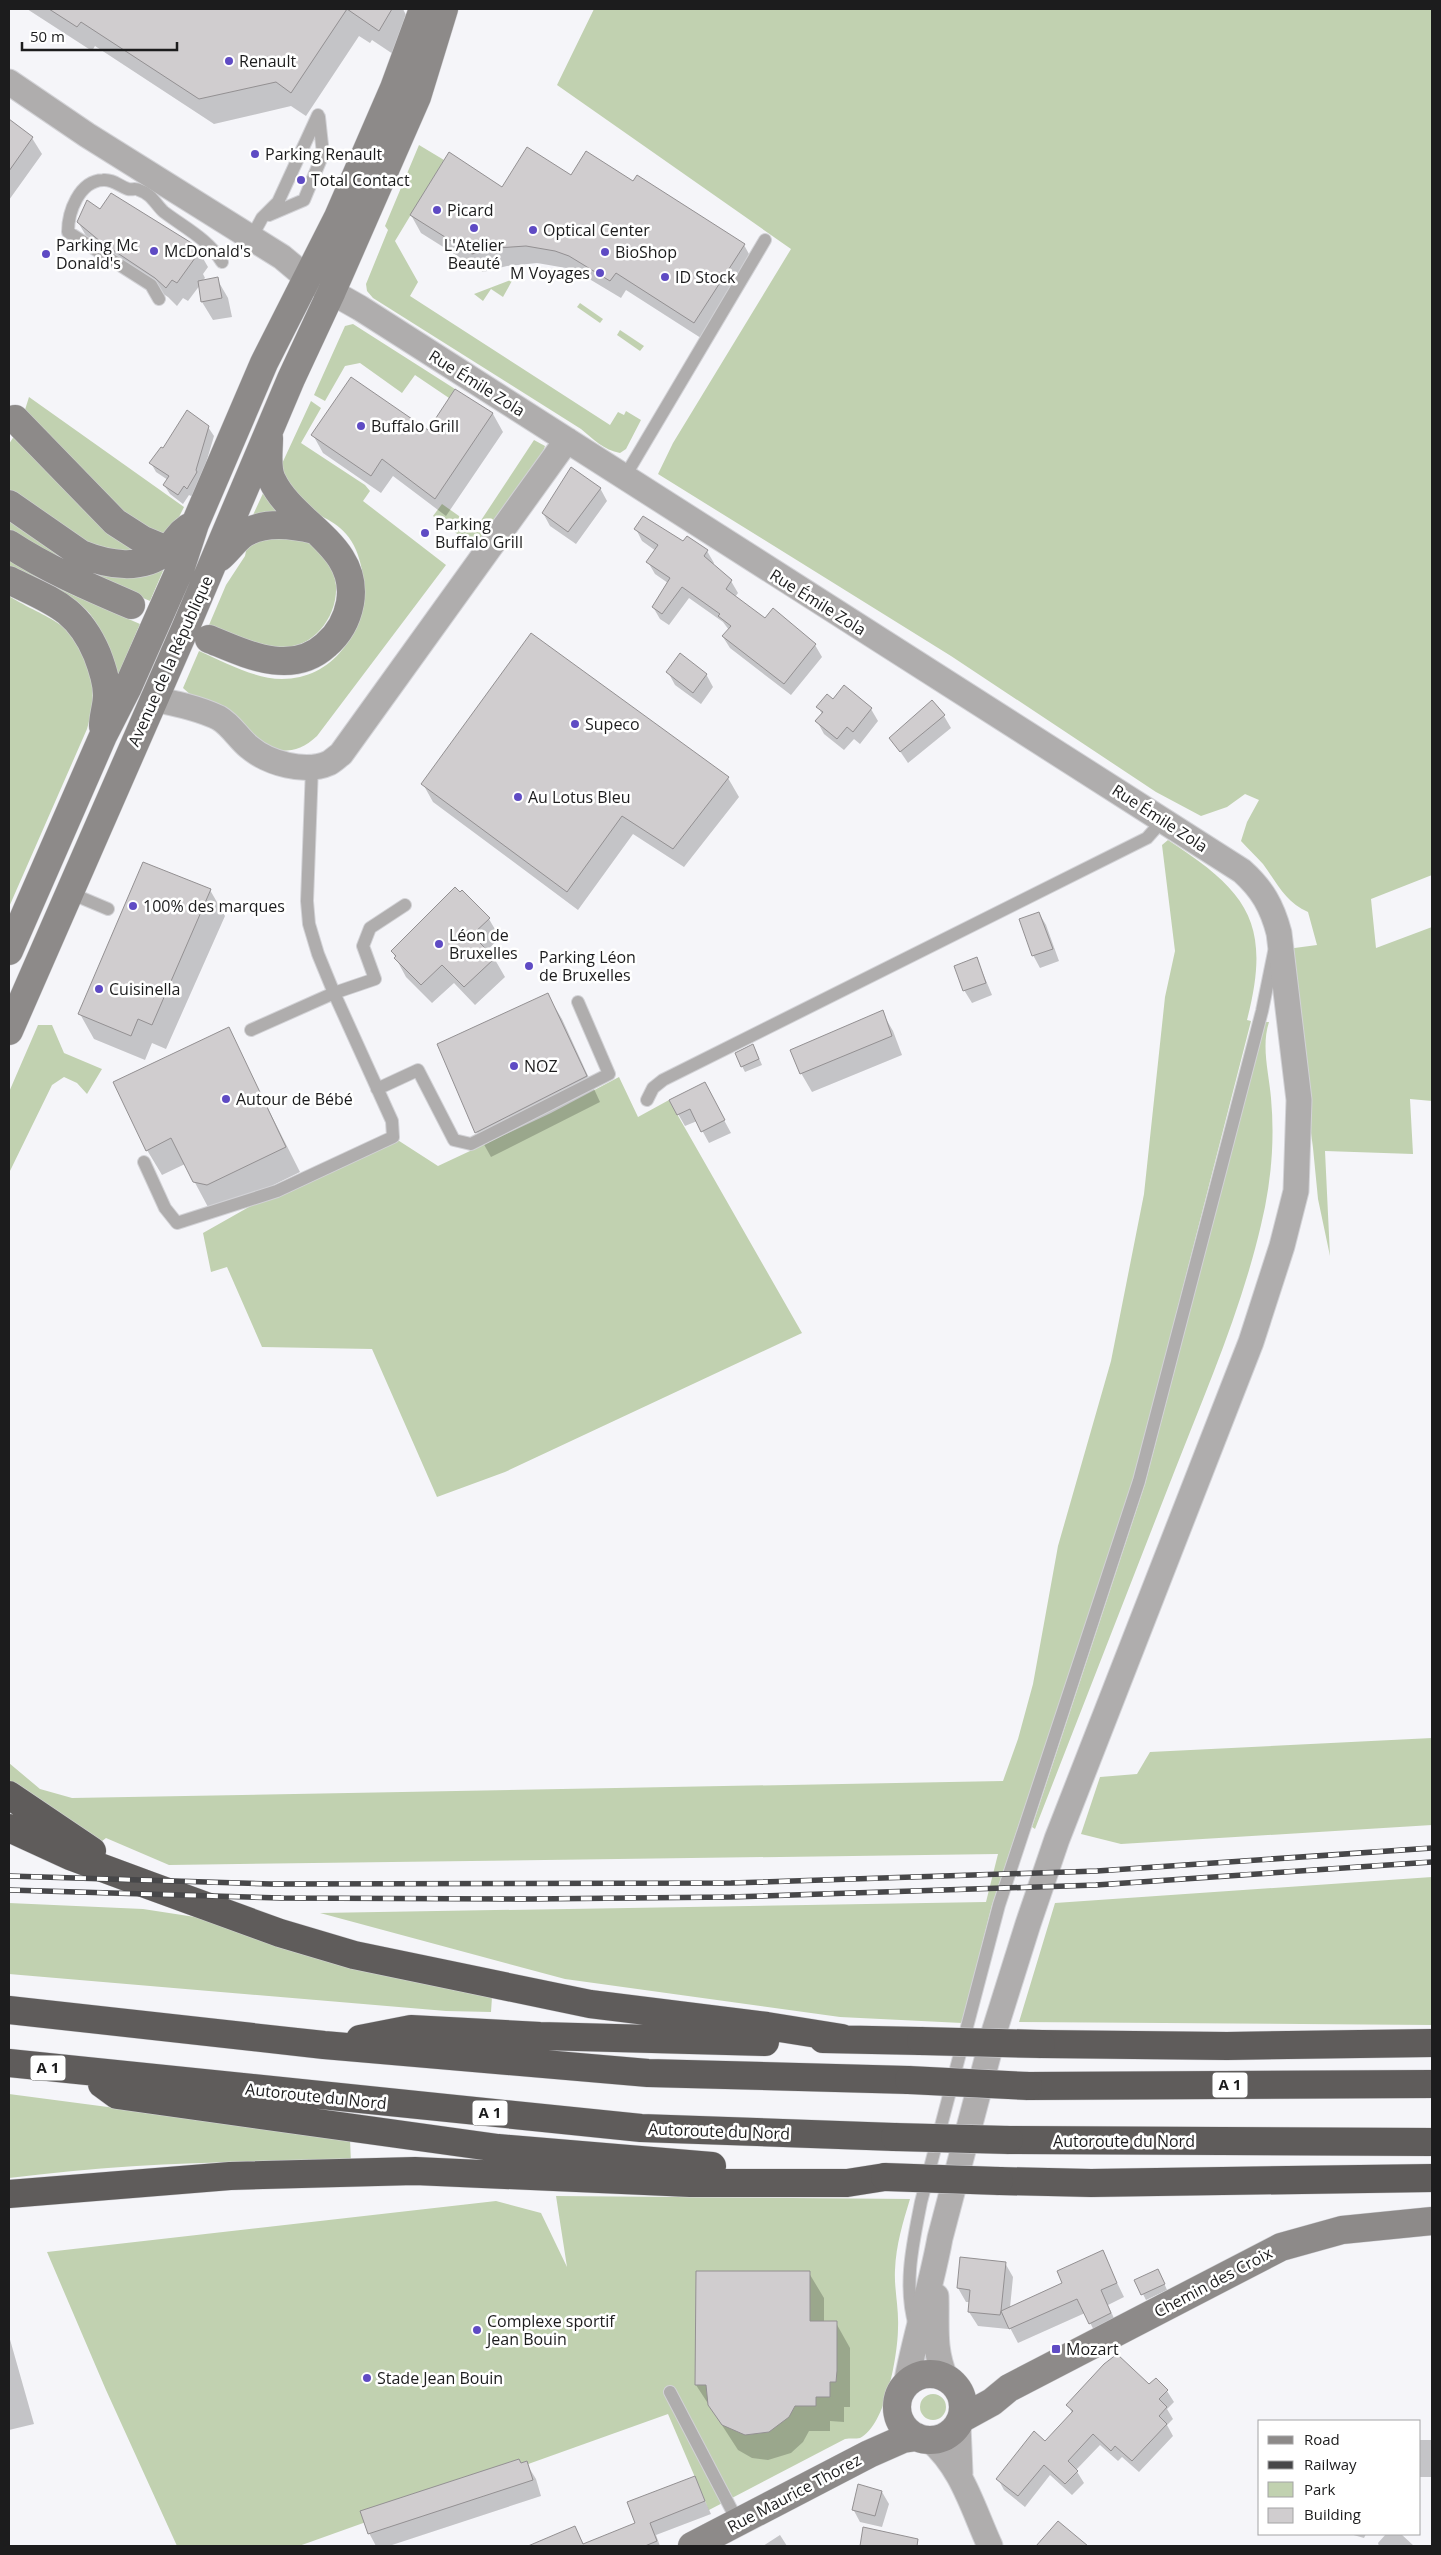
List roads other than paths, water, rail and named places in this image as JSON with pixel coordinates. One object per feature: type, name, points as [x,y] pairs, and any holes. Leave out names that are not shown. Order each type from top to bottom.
[{"type":"highway","points":[[9,1795],[75,1840],[151,1886]]},
{"type":"highway","points":[[9,1828],[70,1856],[151,1886],[280,1932],[393,1965],[590,2004],[767,2026],[842,2038]]},
{"type":"highway","name":"A 1","points":[[9,2010],[324,2045],[648,2073],[909,2080],[1028,2086],[1432,2084]]},
{"type":"highway","points":[[324,2045],[411,2029],[540,2036],[766,2042],[842,2038],[921,2042],[1227,2046],[1432,2043]]},
{"type":"highway","name":"Autoroute du Nord","points":[[9,2064],[641,2128],[1009,2140],[1432,2142]]},
{"type":"highway","points":[[87,2073],[117,2095],[498,2148],[701,2166],[846,2171],[885,2177],[1090,2184],[1432,2178]]},
{"type":"highway","points":[[9,2194],[230,2176],[415,2171],[690,2183],[847,2183],[885,2177]]},
{"type":"main road","name":"Avenue de la République","points":[[9,951],[103,736],[127,690],[181,567],[195,524],[264,363],[338,217],[390,96],[423,9]]},
{"type":"main road","name":"Avenue de la République","points":[[9,1031],[213,563],[293,373],[332,291],[417,97],[444,9]]},
{"type":"main road","points":[[11,421],[115,522],[143,540],[167,550]]},
{"type":"main road","points":[[209,639],[271,661],[305,658],[331,640],[348,610],[350,583],[343,561],[335,548],[286,502],[272,480],[269,432]]},
{"type":"main road","points":[[9,504],[66,545],[95,560],[131,565],[155,559],[167,550],[184,529],[195,524]]},
{"type":"main road","points":[[213,563],[244,534],[262,527],[295,526],[315,530]]},
{"type":"main road","points":[[9,544],[30,558],[84,585],[131,605]]},
{"type":"main road","points":[[9,580],[67,610],[84,628],[99,658],[105,680],[107,696],[103,736]]},
{"type":"main road","name":"Chemin des Croix","points":[[960,2422],[992,2402],[1009,2388],[1281,2246],[1342,2230],[1432,2221]]},
{"type":"main road","points":[[951,2382],[963,2402],[960,2422],[943,2437],[924,2438],[905,2428],[898,2414],[899,2399],[906,2385],[914,2378],[924,2374],[951,2382],[1009,2388]]},
{"type":"main road","name":"Rue Maurice Thorez","points":[[870,2454],[898,2414]]},
{"type":"main road","name":"Rue Maurice Thorez","points":[[692,2546],[870,2454],[903,2439],[924,2438]]},
{"type":"street","name":"Rue Émile Zola","points":[[9,82],[256,228],[282,257],[307,278],[332,291],[1163,820],[1242,871],[1266,896],[1279,933],[1299,1100],[1296,1191],[1282,1246],[1250,1342],[1057,1840],[1028,1924],[995,2029],[940,2238],[934,2271]]},
{"type":"street","points":[[153,699],[202,711],[220,719],[248,746],[263,757],[286,764],[312,767],[329,763],[341,754],[566,440]]},
{"type":"street","points":[[906,2385],[917,2331],[934,2271]]},
{"type":"street","points":[[934,2271],[935,2338],[939,2362],[951,2382]]},
{"type":"street","points":[[960,2422],[960,2476]]},
{"type":"street","points":[[924,2438],[942,2450],[960,2476],[990,2546]]},
{"type":"lane","points":[[318,115],[323,154],[304,200],[256,228],[278,202],[318,115]]},
{"type":"lane","points":[[159,299],[151,285],[68,232],[71,208],[91,182],[104,180],[116,182],[128,189],[139,190],[156,201],[162,211],[199,236],[216,252],[222,262]]},
{"type":"lane","points":[[624,478],[766,240]]},
{"type":"lane","points":[[144,1162],[165,1208],[177,1223],[277,1191],[393,1137],[392,1121],[334,993],[318,954],[309,924],[307,901],[312,767]]},
{"type":"lane","points":[[647,1100],[654,1088],[663,1080],[1147,838],[1163,820]]},
{"type":"lane","points":[[70,893],[108,909]]},
{"type":"lane","points":[[251,1030],[334,993],[375,979],[363,946],[370,928],[405,905]]},
{"type":"lane","points":[[917,2331],[911,2310],[910,2272],[921,2202],[999,1905],[1139,1481],[1262,1011],[1279,933]]},
{"type":"lane","points":[[377,1089],[418,1070],[454,1140],[471,1144],[609,1074],[578,1002]]},
{"type":"lane","points":[[670,2392],[738,2522]]},
{"type":"railway","points":[[9,1876],[271,1884],[731,1883],[1097,1871],[1432,1848]]},
{"type":"railway","points":[[9,1890],[281,1898],[531,1899],[731,1897],[1096,1885],[1432,1862]]},
{"type":"place","name":"Renault","points":[[229,61]]},
{"type":"place","name":"Parking Renault","points":[[255,154]]},
{"type":"place","name":"Total Contact","points":[[301,180]]},
{"type":"place","name":"Picard","points":[[437,210]]},
{"type":"place","name":"L'Atelier Beauté","points":[[474,228]]},
{"type":"place","name":"Optical Center","points":[[533,230]]},
{"type":"place","name":"McDonald's","points":[[154,251]]},
{"type":"place","name":"BioShop","points":[[605,252]]},
{"type":"place","name":"Parking Mc Donald's","points":[[46,254]]},
{"type":"place","name":"M Voyages","points":[[600,273]]},
{"type":"place","name":"ID Stock","points":[[665,277]]},
{"type":"place","name":"Buffalo Grill","points":[[361,426]]},
{"type":"place","name":"Parking Buffalo Grill","points":[[425,533]]},
{"type":"place","name":"Supeco","points":[[575,724]]},
{"type":"place","name":"Au Lotus Bleu","points":[[518,797]]},
{"type":"place","name":"100% des marques","points":[[133,906]]},
{"type":"place","name":"Léon de Bruxelles","points":[[439,944]]},
{"type":"place","name":"Parking Léon de Bruxelles","points":[[529,966]]},
{"type":"place","name":"Cuisinella","points":[[99,989]]},
{"type":"place","name":"NOZ","points":[[514,1066]]},
{"type":"place","name":"Autour de Bébé","points":[[226,1099]]},
{"type":"place","name":"Complexe sportif Jean Bouin","points":[[477,2330]]},
{"type":"place","name":"Mozart","points":[[1056,2349]]},
{"type":"place","name":"Stade Jean Bouin","points":[[367,2378]]}]
